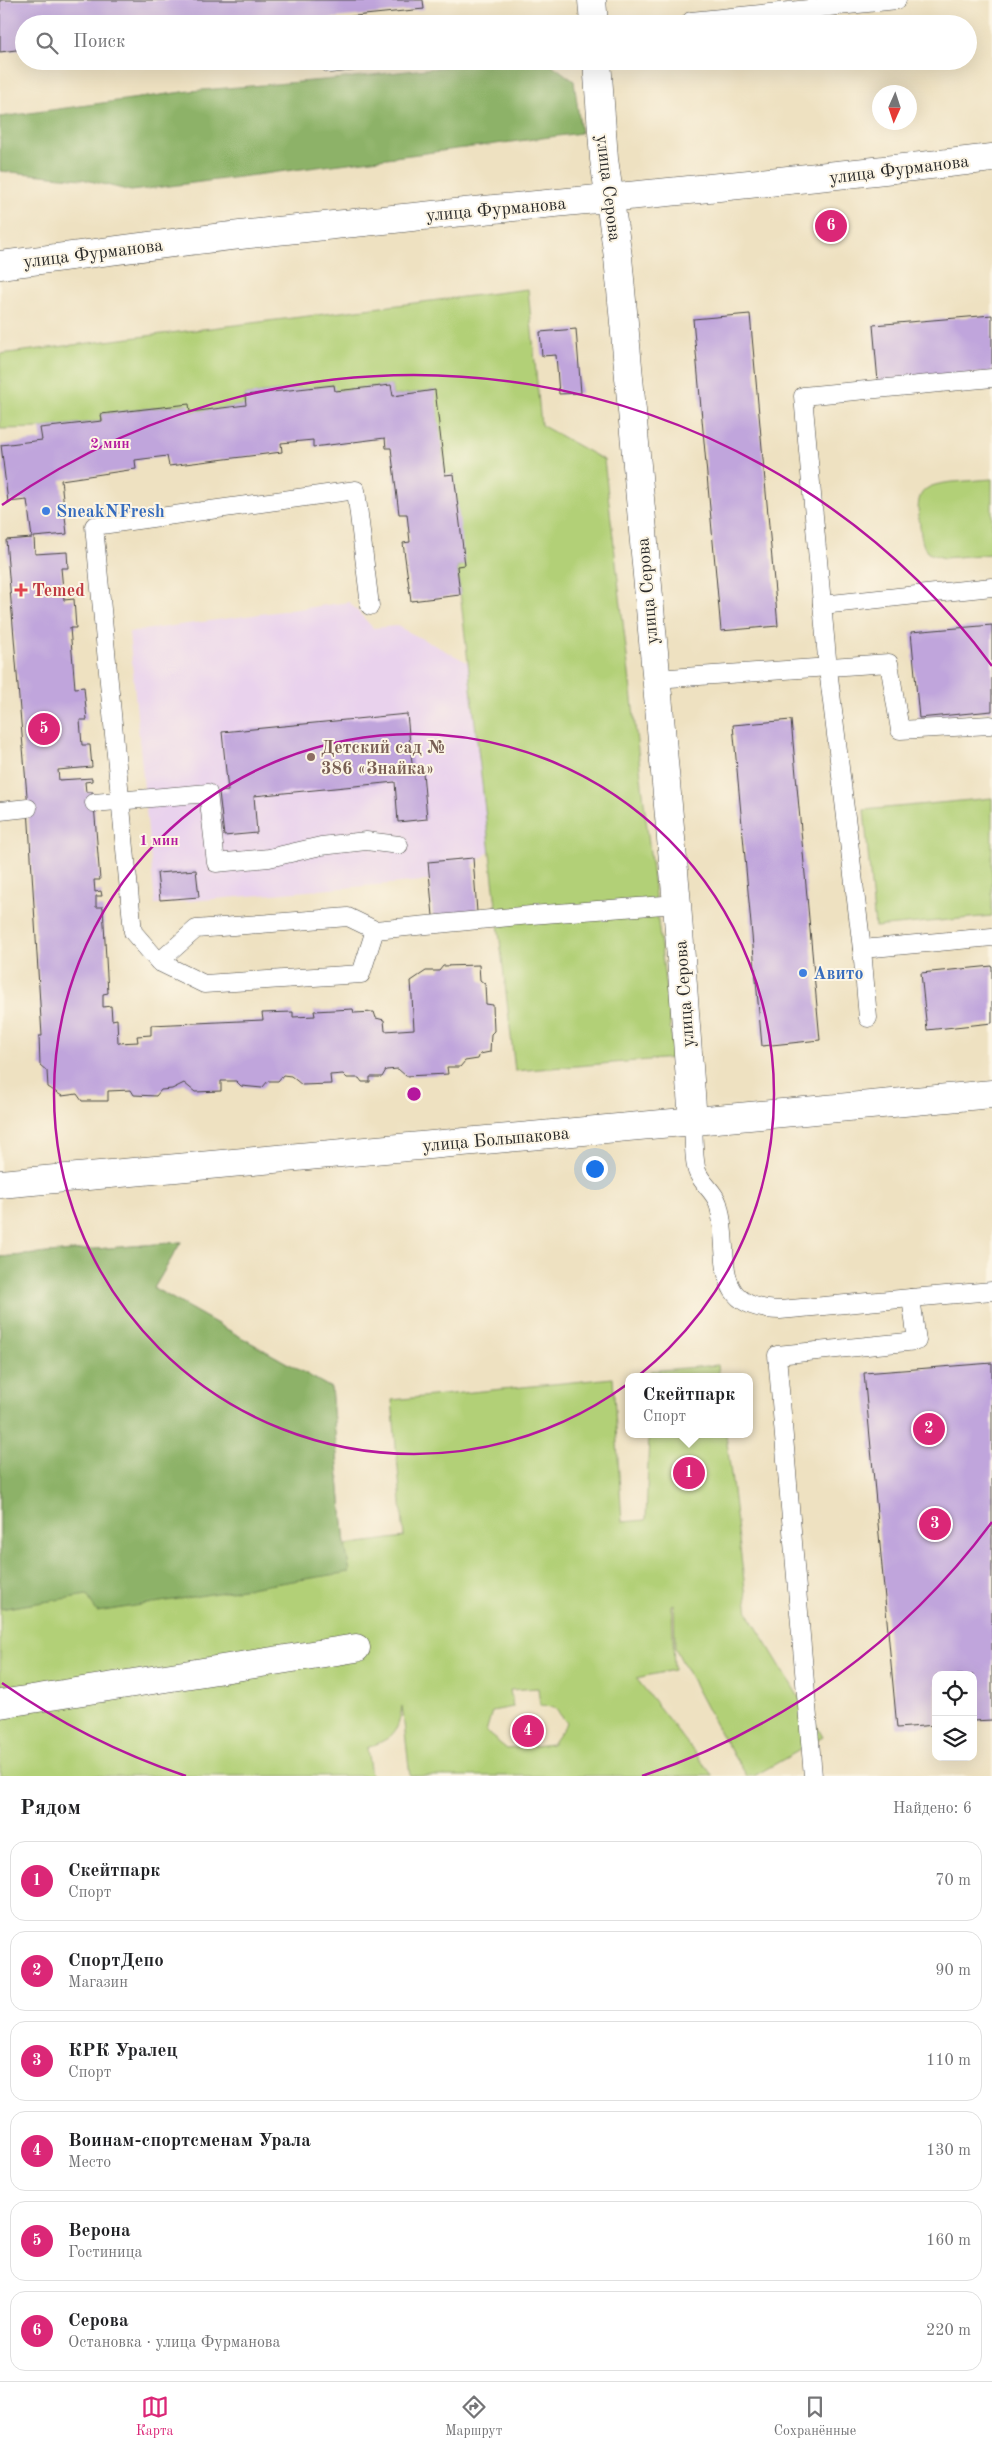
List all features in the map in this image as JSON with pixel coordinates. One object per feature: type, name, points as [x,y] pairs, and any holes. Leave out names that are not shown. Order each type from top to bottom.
[{"type":"street","points":[[592,0],[593,15]]},
{"type":"street","name":"улица Серова","points":[[598,70],[604,159],[618,257],[677,904],[693,1121]]},
{"type":"street","name":"улица Фурманова","points":[[0,265],[247,234],[539,204],[610,200],[992,158]]},
{"type":"street","name":"улица Большакова","points":[[0,1184],[992,1094]]},
{"type":"street","points":[[0,1704],[356,1648]]},
{"type":"lane","points":[[750,15],[897,0]]},
{"type":"lane","points":[[868,1018],[862,949],[828,669],[804,396],[992,378]]},
{"type":"lane","points":[[370,606],[356,490],[94,526],[133,932],[159,962],[204,984],[361,974],[375,930]]},
{"type":"lane","points":[[822,605],[992,587]]},
{"type":"lane","points":[[655,679],[828,669],[889,663],[900,730],[990,725]]},
{"type":"lane","points":[[94,803],[208,792],[216,863],[269,858],[321,846],[366,841],[399,845]]},
{"type":"lane","points":[[0,811],[28,808]]},
{"type":"lane","points":[[159,962],[196,929],[348,917],[375,930],[531,915],[677,904]]},
{"type":"lane","points":[[862,949],[992,937]]},
{"type":"lane","points":[[693,1121],[697,1171],[718,1202],[727,1277],[734,1293],[743,1303],[760,1309],[780,1310],[992,1291]]},
{"type":"lane","points":[[813,1776],[777,1355],[917,1341],[911,1298]]},
{"type":"shaded area","name":"Детский сад № 386 «Знайка»","points":[[349,602],[373,628],[397,626],[471,664],[491,850],[475,864],[435,865],[436,880],[155,904],[129,632]]},
{"type":"green space","points":[[417,70],[559,70],[574,81],[581,133],[131,191],[82,179],[0,171],[0,117],[190,91]]},
{"type":"green space","points":[[528,289],[541,425],[604,460],[674,1058],[515,1071],[457,566],[465,565],[445,475],[434,390],[393,396],[391,385],[335,391],[333,385],[245,395],[246,405],[190,412],[188,404],[101,414],[102,421],[40,428],[0,429],[0,354]]},
{"type":"green space","points":[[992,479],[992,554],[944,558],[928,553],[922,541],[918,509],[924,490],[944,483]]},
{"type":"green space","points":[[992,798],[992,916],[875,927],[864,810]]},
{"type":"green space","points":[[181,1242],[154,1288],[331,1388],[345,1545],[404,1537],[392,1400],[613,1378],[622,1522],[646,1520],[649,1438],[726,1438],[748,1613],[823,1737],[754,1776],[747,1776],[721,1735],[675,1648],[674,1604],[672,1605],[674,1670],[636,1678],[713,1776],[410,1776],[402,1706],[393,1734],[367,1748],[371,1776],[0,1776],[0,1257]],"holes":[[[538,1688],[540,1706],[554,1707],[567,1723],[552,1744],[507,1749],[486,1732],[492,1711],[513,1707],[510,1690]]]},
{"type":"green space","points":[[181,1242],[154,1288],[331,1388],[345,1545],[350,1572],[97,1612],[87,1595],[0,1609],[0,1257]]},
{"type":"green space","points":[[718,1365],[719,1373],[651,1373],[651,1371]]},
{"type":"building","points":[[0,0],[423,0],[424,9],[364,15],[15,15],[15,50],[0,52]]},
{"type":"building","points":[[750,314],[778,626],[721,631],[693,319]]},
{"type":"building","points":[[992,315],[992,372],[878,382],[873,325]]},
{"type":"building","points":[[576,329],[581,393],[559,394],[556,355],[542,356],[540,332]]},
{"type":"building","points":[[334,385],[335,391],[391,385],[393,396],[435,390],[445,475],[454,474],[465,565],[457,566],[460,595],[411,601],[403,543],[410,542],[407,514],[399,514],[391,448],[386,448],[385,438],[313,447],[313,440],[281,443],[282,452],[169,466],[167,456],[135,460],[136,469],[61,480],[67,534],[34,537],[35,554],[67,552],[68,568],[61,568],[64,600],[74,599],[76,628],[70,628],[75,688],[84,687],[87,720],[80,720],[82,745],[90,745],[92,767],[58,770],[59,780],[92,778],[92,781],[85,782],[86,792],[93,792],[100,880],[94,880],[95,892],[101,891],[102,896],[96,896],[96,907],[103,907],[108,993],[103,994],[103,1007],[111,1006],[112,1020],[117,1019],[118,1043],[138,1042],[137,1036],[151,1035],[151,1025],[263,1020],[262,1013],[293,1012],[293,1017],[315,1016],[314,1011],[353,1009],[354,1013],[374,1012],[376,1018],[384,1020],[385,1031],[414,1029],[411,981],[426,971],[439,971],[443,966],[479,965],[480,980],[485,984],[486,1004],[493,1005],[494,1031],[491,1034],[490,1052],[480,1054],[478,1059],[465,1061],[460,1067],[447,1067],[448,1074],[406,1076],[398,1069],[386,1070],[382,1077],[370,1077],[370,1082],[362,1082],[359,1078],[347,1078],[343,1074],[330,1075],[331,1084],[302,1085],[291,1076],[283,1075],[278,1081],[268,1081],[262,1088],[241,1086],[236,1081],[221,1081],[221,1091],[195,1092],[184,1083],[172,1089],[161,1090],[156,1096],[134,1095],[131,1090],[108,1091],[108,1101],[82,1101],[77,1094],[62,1096],[48,1087],[47,1071],[40,1065],[39,1036],[42,1036],[28,808],[6,540],[32,538],[27,500],[8,502],[1,445],[42,440],[40,428],[102,421],[101,414],[189,404],[190,412],[246,405],[245,395]]},
{"type":"building","points":[[992,625],[992,711],[919,718],[911,632]]},
{"type":"building","points":[[407,714],[413,773],[423,772],[427,819],[398,822],[395,782],[254,796],[257,833],[224,836],[219,792],[228,791],[222,732]]},
{"type":"building","points":[[791,720],[820,1040],[762,1046],[733,725]]},
{"type":"building","points":[[473,858],[477,912],[433,916],[428,862]]},
{"type":"building","points":[[196,870],[199,897],[160,900],[157,873]]},
{"type":"building","points":[[992,966],[992,1023],[927,1030],[921,973]]},
{"type":"building","points":[[992,1363],[992,1720],[977,1721],[977,1671],[932,1671],[932,1725],[897,1728],[864,1373]]},
{"type":"place","name":"Серова","points":[[831,226]]},
{"type":"place","name":"SneakNFresh","points":[[46,511]]},
{"type":"place","name":"Temed","points":[[21,590]]},
{"type":"place","name":"Верона","points":[[44,729]]},
{"type":"place","name":"Детский сад № 386 «Знайка»","points":[[311,757]]},
{"type":"place","name":"Авито","points":[[803,973]]},
{"type":"place","name":"СпортДепо","points":[[929,1429]]},
{"type":"place","name":"Скейтпарк","points":[[689,1473]]},
{"type":"place","name":"КРК Уралец","points":[[935,1524]]},
{"type":"place","name":"Воинам-спортсменам Урала","points":[[528,1731]]}]
